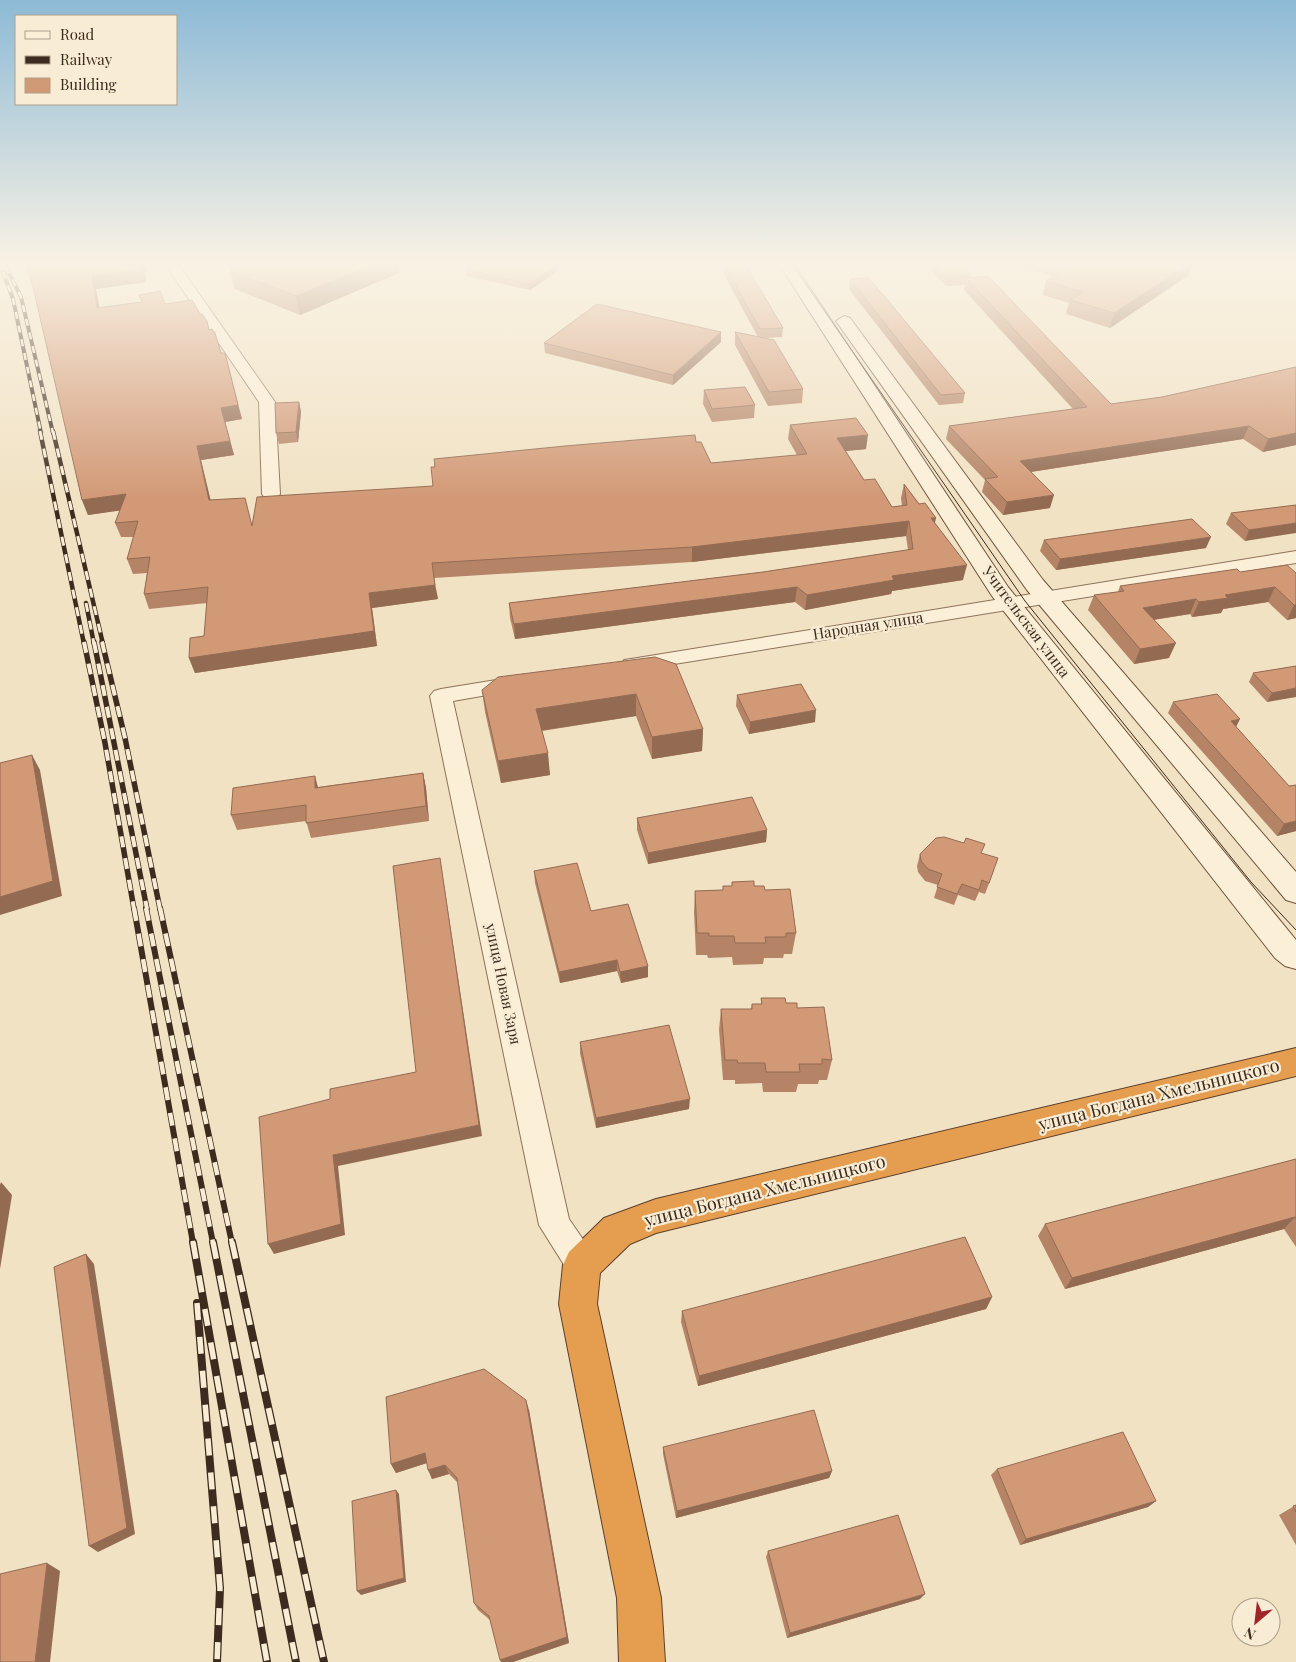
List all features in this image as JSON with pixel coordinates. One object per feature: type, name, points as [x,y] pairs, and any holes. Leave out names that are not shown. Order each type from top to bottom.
[{"type":"highway","name":"улица Богдана Хмельницкого","points":[[582,1265],[616,1231],[656,1216],[1295,1064]]},
{"type":"highway","points":[[582,1265],[578,1304],[639,1598],[642,1662]]},
{"type":"main road","name":"Учительская улица","points":[[837,342],[1010,603],[1293,958]]},
{"type":"main road","name":"Учительская улица","points":[[860,342],[1045,598],[1296,892]]},
{"type":"street","points":[[227,342],[267,402],[271,494]]},
{"type":"street","name":"Народная улица","points":[[613,668],[1296,557]]},
{"type":"street","name":"улица Новая Заря","points":[[535,681],[441,696],[555,1225],[582,1265]]},
{"type":"building","points":[[46,342],[218,342],[221,353],[225,353],[238,405],[221,408],[230,441],[197,446],[209,500],[245,498],[252,526],[257,497],[433,486],[431,467],[435,467],[434,459],[695,435],[696,442],[701,442],[711,463],[807,454],[790,425],[856,418],[868,435],[837,438],[864,480],[875,479],[892,507],[907,505],[904,484],[919,504],[925,503],[936,518],[931,518],[967,565],[892,576],[894,580],[807,595],[797,587],[514,624],[509,603],[763,572],[913,549],[909,521],[692,547],[432,563],[435,585],[369,593],[374,631],[189,658],[190,638],[204,636],[208,587],[144,594],[150,557],[127,559],[138,521],[115,523],[126,494],[82,500]]},
{"type":"building","points":[[546,342],[710,342],[673,375],[544,343]]},
{"type":"building","points":[[740,342],[775,342],[803,389],[769,392]]},
{"type":"building","points":[[899,342],[922,342],[965,393],[941,395]]},
{"type":"building","points":[[1026,342],[1051,342],[1111,404],[1162,397],[1296,367],[1296,433],[1268,439],[1249,426],[1020,461],[1054,495],[1007,502],[985,479],[998,477],[949,426],[1087,407]]},
{"type":"building","points":[[745,387],[755,405],[712,409],[704,390]]},
{"type":"building","points":[[299,402],[296,432],[276,433],[275,403]]},
{"type":"building","points":[[1296,505],[1296,523],[1249,530],[1231,513]]},
{"type":"building","points":[[1192,519],[1211,537],[1060,559],[1044,540]]},
{"type":"building","points":[[1287,565],[1296,573],[1296,605],[1275,587],[1225,595],[1228,598],[1199,602],[1196,599],[1143,608],[1176,643],[1140,649],[1094,595],[1124,591],[1120,586],[1237,569],[1240,572]]},
{"type":"building","points":[[655,657],[676,664],[703,729],[652,737],[636,694],[536,709],[548,753],[498,761],[482,690],[498,677]]},
{"type":"building","points":[[1296,666],[1296,688],[1272,693],[1253,673]]},
{"type":"building","points":[[801,684],[816,710],[750,722],[737,695]]},
{"type":"building","points":[[1217,694],[1240,719],[1231,721],[1289,786],[1296,785],[1296,821],[1284,824],[1173,702]]},
{"type":"building","points":[[32,755],[53,881],[0,897],[0,763]]},
{"type":"building","points":[[423,773],[426,806],[306,823],[306,805],[231,815],[233,788],[315,776],[315,788]]},
{"type":"building","points":[[752,797],[767,830],[648,853],[637,818]]},
{"type":"building","points":[[944,837],[964,843],[966,838],[985,844],[981,853],[998,858],[989,883],[982,880],[979,890],[962,884],[957,894],[937,887],[942,874],[928,869],[921,861],[920,854],[936,838]]},
{"type":"building","points":[[440,858],[479,1125],[333,1155],[341,1224],[268,1244],[259,1117],[330,1099],[330,1089],[416,1072],[393,866]]},
{"type":"building","points":[[577,863],[591,911],[628,904],[648,966],[620,972],[617,960],[559,972],[534,871]]},
{"type":"building","points":[[754,881],[754,886],[764,886],[765,890],[790,889],[796,933],[786,933],[786,937],[765,937],[766,943],[735,943],[734,936],[709,936],[709,933],[697,933],[695,891],[723,890],[723,886],[732,886],[732,882]]},
{"type":"building","points":[[761,998],[785,998],[786,1003],[797,1003],[797,1008],[824,1007],[832,1060],[822,1059],[822,1064],[799,1064],[800,1072],[766,1072],[765,1063],[738,1063],[737,1060],[725,1060],[721,1009],[752,1009],[752,1004],[762,1004]]},
{"type":"building","points":[[669,1025],[690,1099],[596,1118],[580,1042]]},
{"type":"building","points":[[1296,1159],[1296,1219],[1295,1217],[1072,1278],[1045,1224]]},
{"type":"building","points":[[965,1237],[992,1297],[699,1376],[682,1311]]},
{"type":"building","points":[[86,1254],[127,1528],[89,1546],[54,1267]]},
{"type":"building","points":[[484,1369],[526,1400],[567,1637],[500,1660],[489,1616],[474,1603],[457,1478],[445,1465],[428,1470],[425,1453],[391,1464],[386,1397]]},
{"type":"building","points":[[814,1410],[832,1471],[677,1511],[663,1447]]},
{"type":"building","points":[[1123,1432],[1156,1501],[1026,1539],[997,1469]]},
{"type":"building","points":[[396,1490],[404,1578],[357,1591],[352,1501]]},
{"type":"building","points":[[898,1515],[925,1594],[790,1633],[768,1551]]},
{"type":"building","points":[[47,1563],[35,1662],[0,1662],[0,1574]]},
{"type":"tram line","points":[[846,342],[1025,601],[1251,882],[1296,930]]},
{"type":"railway","points":[[22,342],[41,433]]},
{"type":"railway","points":[[31,342],[53,433]]},
{"type":"railway","points":[[40,431],[84,644]]},
{"type":"railway","points":[[53,431],[103,644]]},
{"type":"railway","points":[[86,603],[94,644]]},
{"type":"railway","points":[[84,642],[105,743],[134,909]]},
{"type":"railway","points":[[94,642],[147,909]]},
{"type":"railway","points":[[102,642],[125,738],[160,909]]},
{"type":"railway","points":[[134,908],[193,1243]]},
{"type":"railway","points":[[146,908],[213,1243]]},
{"type":"railway","points":[[160,908],[232,1243]]},
{"type":"railway","points":[[193,1242],[267,1662]]},
{"type":"railway","points":[[213,1242],[296,1662]]},
{"type":"railway","points":[[232,1242],[324,1662]]},
{"type":"railway","points":[[197,1303],[220,1588],[217,1662]]}]
